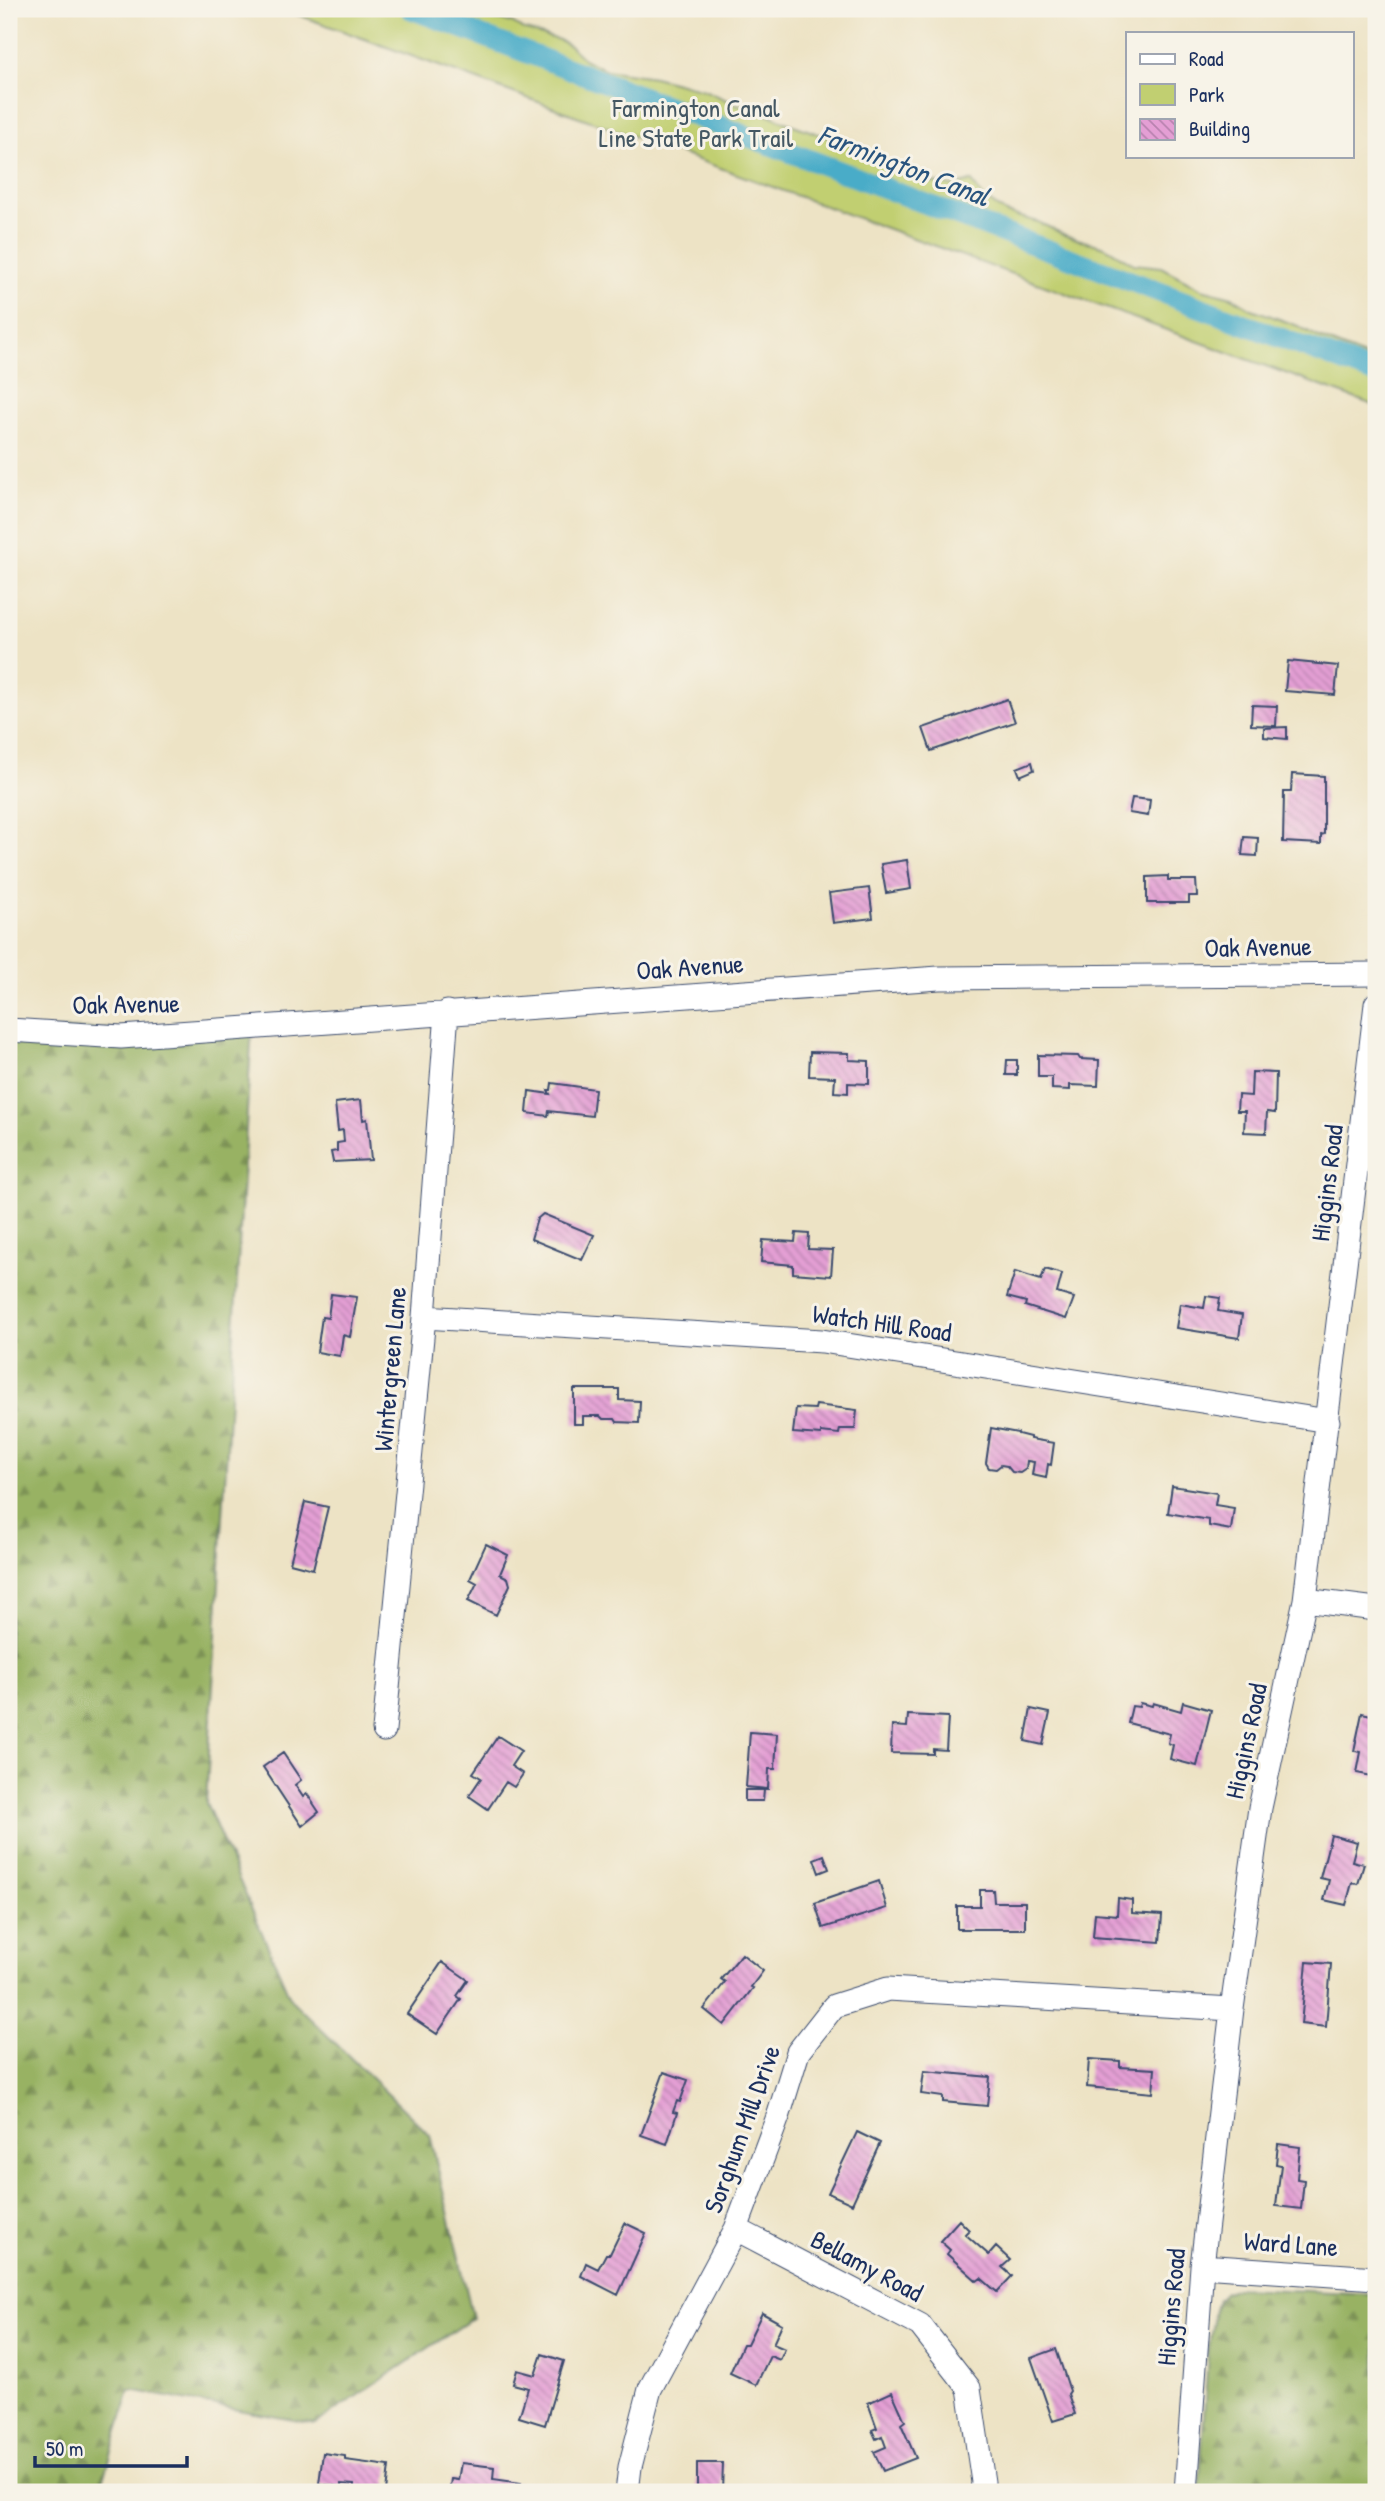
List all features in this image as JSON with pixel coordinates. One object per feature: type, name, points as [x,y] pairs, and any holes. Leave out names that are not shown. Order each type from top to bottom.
[{"type":"street","name":"Oak Avenue","points":[[9,1030],[121,1037],[939,978],[1376,974]]},
{"type":"street","name":"Higgins Road","points":[[1186,2492],[1202,2266],[1232,2008],[1260,1808],[1305,1601],[1376,1004]]},
{"type":"street","name":"Wintergreen Lane","points":[[384,1730],[424,1317],[447,1012]]},
{"type":"street","name":"Watch Hill Road","points":[[424,1317],[822,1341],[1328,1421]]},
{"type":"street","points":[[1305,1601],[1376,1609]]},
{"type":"street","name":"Sorghum Mill Drive","points":[[627,2492],[630,2467],[650,2389],[736,2229],[779,2114],[798,2052],[834,2006],[888,1989],[1232,2008]]},
{"type":"street","name":"Bellamy Road","points":[[736,2229],[920,2325],[969,2388],[983,2482],[982,2492]]},
{"type":"street","name":"Ward Lane","points":[[1202,2266],[1376,2278]]},
{"type":"green space","name":"Farmington Canal Line State Park Trail","points":[[282,9],[471,9],[490,18],[559,40],[569,45],[585,60],[606,70],[654,77],[704,90],[736,104],[752,107],[785,122],[866,151],[914,179],[953,186],[971,181],[983,197],[1006,213],[1105,247],[1134,264],[1161,267],[1202,289],[1232,297],[1252,309],[1298,326],[1376,361],[1376,406]]},
{"type":"green space","points":[[252,1027],[206,1803],[291,2000],[430,2135],[473,2318],[315,2424],[130,2390],[100,2492],[9,2492],[9,1030]]},
{"type":"green space","points":[[1237,2288],[1376,2294],[1376,2492],[1199,2492],[1208,2354],[1214,2314],[1218,2299],[1225,2292]]},
{"type":"building","points":[[1288,661],[1338,666],[1335,695],[1285,691]]},
{"type":"building","points":[[1007,699],[1015,722],[931,751],[923,728]]},
{"type":"building","points":[[1252,705],[1277,706],[1276,726],[1251,725]]},
{"type":"building","points":[[1287,727],[1287,739],[1264,737],[1264,728]]},
{"type":"building","points":[[1032,762],[1034,770],[1020,776],[1017,768]]},
{"type":"building","points":[[1292,774],[1324,776],[1324,834],[1321,835],[1321,844],[1283,842],[1284,792],[1291,792]]},
{"type":"building","points":[[1132,798],[1150,800],[1148,816],[1129,813]]},
{"type":"building","points":[[1244,837],[1258,838],[1257,856],[1242,855]]},
{"type":"building","points":[[907,860],[911,889],[886,893],[881,864]]},
{"type":"building","points":[[1168,876],[1168,880],[1196,880],[1197,896],[1189,896],[1189,903],[1147,903],[1147,877]]},
{"type":"building","points":[[869,888],[873,918],[833,923],[829,893]]},
{"type":"building","points":[[810,1052],[849,1053],[849,1060],[869,1061],[869,1084],[848,1083],[848,1093],[834,1092],[835,1077],[809,1076]]},
{"type":"building","points":[[1038,1055],[1078,1056],[1080,1059],[1099,1060],[1098,1086],[1070,1085],[1070,1090],[1052,1089],[1052,1077],[1038,1077]]},
{"type":"building","points":[[1007,1060],[1017,1060],[1017,1075],[1006,1075]]},
{"type":"building","points":[[1252,1072],[1276,1073],[1275,1113],[1267,1112],[1266,1133],[1244,1132],[1245,1111],[1237,1111],[1238,1095],[1251,1096]]},
{"type":"building","points":[[552,1083],[595,1089],[592,1116],[549,1111],[548,1116],[527,1113],[529,1091],[550,1094],[548,1090],[551,1090]]},
{"type":"building","points":[[361,1100],[363,1120],[367,1119],[371,1160],[333,1162],[331,1152],[337,1151],[337,1143],[344,1142],[343,1130],[338,1131],[335,1103]]},
{"type":"building","points":[[543,1214],[594,1235],[582,1260],[531,1239],[537,1219]]},
{"type":"building","points":[[796,1233],[809,1234],[808,1249],[833,1250],[831,1276],[793,1273],[793,1265],[761,1262],[763,1240],[795,1242]]},
{"type":"building","points":[[1045,1269],[1062,1274],[1057,1293],[1074,1298],[1066,1319],[1025,1306],[1026,1302],[1007,1297],[1015,1272],[1041,1280]]},
{"type":"building","points":[[331,1294],[357,1297],[350,1337],[343,1335],[340,1356],[317,1352],[322,1317],[328,1318]]},
{"type":"building","points":[[1206,1296],[1220,1298],[1218,1311],[1242,1315],[1239,1338],[1176,1328],[1180,1304],[1204,1308]]},
{"type":"building","points":[[574,1389],[619,1389],[619,1400],[640,1401],[639,1423],[617,1422],[615,1419],[603,1419],[600,1416],[583,1416],[583,1424],[574,1424]]},
{"type":"building","points":[[816,1405],[857,1410],[855,1429],[840,1429],[839,1434],[793,1433],[796,1408],[815,1409]]},
{"type":"building","points":[[991,1428],[1054,1443],[1046,1478],[1032,1475],[1034,1462],[1027,1461],[1026,1469],[1020,1473],[1012,1472],[1007,1466],[1001,1465],[996,1469],[989,1468],[986,1463]]},
{"type":"building","points":[[1172,1486],[1217,1493],[1215,1505],[1234,1508],[1231,1530],[1209,1526],[1209,1520],[1168,1513]]},
{"type":"building","points":[[305,1502],[328,1507],[313,1569],[290,1563]]},
{"type":"building","points":[[486,1544],[508,1555],[500,1574],[508,1578],[510,1585],[496,1615],[468,1601],[477,1583],[470,1579]]},
{"type":"building","points":[[1183,1702],[1211,1710],[1197,1766],[1170,1759],[1173,1745],[1168,1743],[1170,1734],[1128,1723],[1132,1706],[1139,1707],[1140,1703],[1152,1706],[1153,1703],[1181,1711]]},
{"type":"building","points":[[1031,1709],[1050,1713],[1043,1745],[1025,1741]]},
{"type":"building","points":[[1362,1713],[1376,1716],[1376,1777],[1357,1773],[1361,1752],[1354,1751]]},
{"type":"building","points":[[908,1715],[948,1717],[946,1750],[933,1749],[933,1754],[891,1753],[892,1726],[907,1727]]},
{"type":"building","points":[[750,1732],[777,1734],[775,1769],[769,1769],[768,1789],[746,1787]]},
{"type":"building","points":[[498,1736],[521,1751],[511,1766],[523,1774],[514,1787],[506,1782],[488,1809],[469,1796],[481,1778],[473,1773]]},
{"type":"building","points":[[283,1753],[301,1780],[295,1785],[303,1797],[307,1794],[319,1812],[302,1826],[263,1767]]},
{"type":"building","points":[[745,1790],[764,1790],[763,1801],[745,1801]]},
{"type":"building","points":[[1331,1835],[1357,1842],[1352,1861],[1364,1864],[1358,1884],[1352,1883],[1346,1905],[1324,1900],[1329,1880],[1320,1878]]},
{"type":"building","points":[[824,1855],[829,1869],[819,1873],[814,1859]]},
{"type":"building","points":[[879,1881],[887,1908],[823,1928],[815,1903]]},
{"type":"building","points":[[980,1890],[993,1890],[994,1902],[1025,1902],[1025,1929],[957,1929],[957,1906],[980,1906]]},
{"type":"building","points":[[1118,1898],[1132,1900],[1132,1913],[1162,1915],[1160,1942],[1093,1937],[1095,1913],[1117,1915]]},
{"type":"building","points":[[742,1954],[763,1971],[724,2025],[704,2009],[725,1982],[721,1979]]},
{"type":"building","points":[[442,1962],[468,1980],[457,1996],[461,1999],[437,2034],[407,2014]]},
{"type":"building","points":[[1307,1962],[1331,1964],[1326,2027],[1301,2024]]},
{"type":"building","points":[[1089,2059],[1120,2061],[1120,2067],[1155,2069],[1153,2093],[1087,2087]]},
{"type":"building","points":[[924,2071],[990,2077],[987,2106],[943,2102],[943,2097],[921,2094]]},
{"type":"building","points":[[664,2072],[688,2080],[673,2112],[677,2113],[667,2144],[641,2135]]},
{"type":"building","points":[[857,2132],[880,2143],[852,2204],[828,2193]]},
{"type":"building","points":[[1278,2144],[1300,2147],[1297,2179],[1304,2180],[1301,2209],[1276,2206],[1281,2165],[1276,2164]]},
{"type":"building","points":[[959,2220],[969,2230],[965,2234],[989,2255],[996,2247],[1010,2260],[1002,2267],[1012,2276],[997,2292],[981,2278],[977,2281],[947,2254],[950,2250],[940,2241]]},
{"type":"building","points":[[625,2223],[646,2233],[618,2295],[581,2276],[586,2263],[598,2269],[606,2254],[610,2254]]},
{"type":"building","points":[[762,2313],[782,2324],[773,2344],[785,2349],[780,2360],[770,2356],[756,2385],[730,2373],[743,2344],[747,2344]]},
{"type":"building","points":[[1056,2349],[1075,2414],[1053,2421],[1031,2358]]},
{"type":"building","points":[[542,2354],[564,2361],[545,2425],[519,2417],[528,2388],[513,2384],[517,2370],[535,2375]]},
{"type":"building","points":[[892,2392],[905,2421],[901,2424],[916,2458],[883,2471],[874,2452],[886,2447],[882,2436],[876,2439],[872,2430],[877,2428],[868,2403]]},
{"type":"building","points":[[323,2453],[345,2456],[345,2460],[389,2466],[386,2492],[354,2490],[354,2485],[341,2484],[341,2487],[319,2484]]},
{"type":"building","points":[[461,2463],[494,2467],[493,2479],[521,2483],[520,2492],[449,2492],[451,2479],[458,2480]]},
{"type":"building","points":[[697,2463],[723,2463],[722,2492],[697,2492]]},
{"type":"waterway","name":"Farmington Canal","points":[[411,9],[1376,374]]}]
